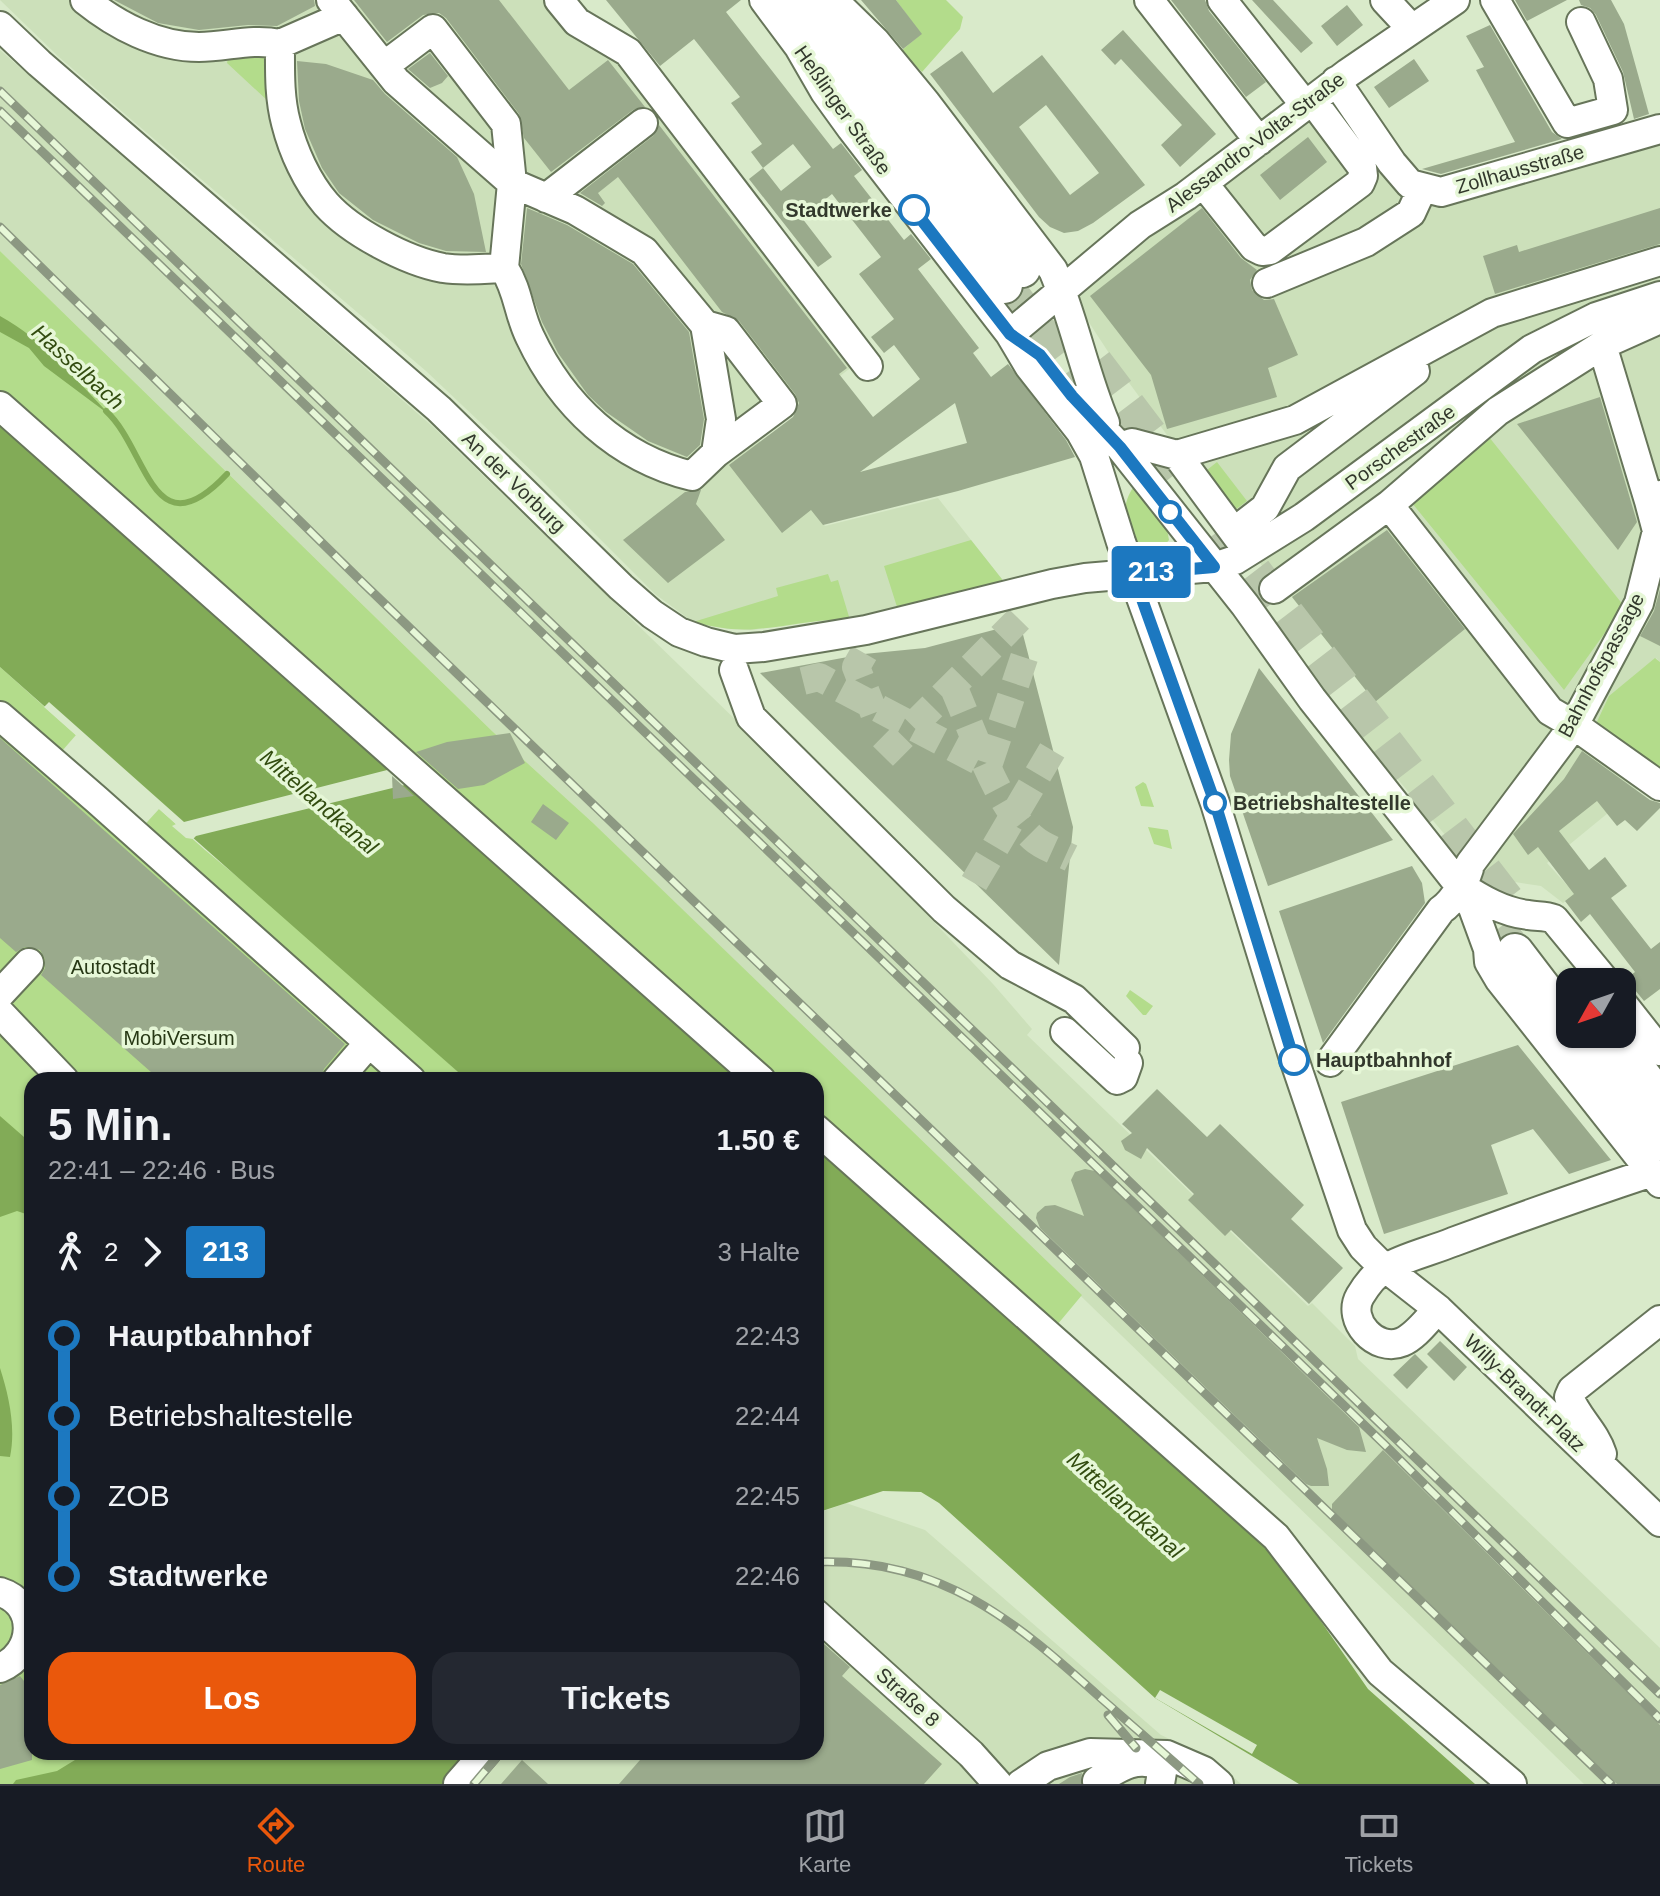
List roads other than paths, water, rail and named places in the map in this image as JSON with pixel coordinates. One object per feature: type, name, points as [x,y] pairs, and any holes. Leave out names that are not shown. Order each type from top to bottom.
[{"type":"main road","name":"Heßlinger Straße","points":[[782,0],[1014,278],[818,0]]},
{"type":"main road","points":[[1513,939],[1556,972]]},
{"type":"main road","points":[[1513,939],[1556,1003]]},
{"type":"main road","points":[[1586,1048],[1656,1166]]},
{"type":"main road","points":[[1621,1048],[1660,1099]]},
{"type":"street","points":[[85,0],[113,22],[158,40],[197,47],[260,40],[280,44],[338,8],[396,81],[512,183],[575,210],[644,251],[705,325],[721,419],[716,453]]},
{"type":"street","points":[[559,0],[577,22],[628,52],[868,366]]},
{"type":"street","name":"Heßlinger Straße","points":[[764,0],[799,47],[851,128],[1010,334],[1029,366],[1080,431],[1094,456],[1133,574]]},
{"type":"street","name":"Heßlinger Straße","points":[[833,0],[875,41],[926,103],[1053,270],[1104,423],[1126,455],[1245,605],[1408,841],[1465,875]]},
{"type":"street","points":[[1149,0],[1259,141]]},
{"type":"street","points":[[1196,197],[1254,247],[1262,251],[1270,250],[1360,183],[1363,176],[1362,167],[1222,0]]},
{"type":"street","points":[[1385,0],[1411,28]]},
{"type":"street","points":[[1495,0],[1567,123],[1613,110],[1608,79],[1581,22]]},
{"type":"street","name":"Alessandro-Volta-Straße","points":[[1062,292],[1140,225],[1196,197],[1259,141],[1336,81],[1448,2]]},
{"type":"street","name":"An der Vorburg","points":[[0,26],[439,409],[652,614],[679,632],[734,660],[764,647],[866,630],[1052,584],[1133,574]]},
{"type":"street","points":[[384,66],[433,29],[506,124],[512,183],[504,268],[515,286],[524,335],[588,426],[664,469],[692,476],[716,453],[782,404],[726,331],[705,325]]},
{"type":"street","points":[[280,44],[281,126],[307,176],[327,205],[353,232],[399,253],[458,274],[504,268]]},
{"type":"street","points":[[1267,283],[1366,242],[1411,213],[1422,189],[1410,184],[1392,163],[1336,81]]},
{"type":"street","points":[[546,198],[643,123]]},
{"type":"street","name":"Zollhausstraße","points":[[1422,189],[1441,192],[1660,129]]},
{"type":"street","points":[[1133,574],[1119,519],[1126,455],[1132,443],[1177,455],[1295,420],[1492,313],[1660,261]]},
{"type":"street","points":[[1010,334],[1062,292]]},
{"type":"street","name":"Porschestraße","points":[[1133,574],[1214,567],[1235,560],[1292,526],[1532,349],[1596,317],[1660,296]]},
{"type":"street","points":[[1287,468],[1492,313]]},
{"type":"street","name":"Porschestraße","points":[[1274,589],[1389,505],[1498,411],[1602,345],[1660,319]]},
{"type":"street","name":"Heßlinger Straße","points":[[1010,334],[1040,355],[1072,396],[1126,455]]},
{"type":"street","name":"Bahnhofspassage","points":[[1330,1062],[1574,725],[1639,603],[1657,531],[1654,498],[1602,345]]},
{"type":"street","points":[[0,406],[752,1072]]},
{"type":"street","points":[[1177,455],[1236,536],[1265,508],[1287,468],[1295,420]]},
{"type":"street","points":[[1389,505],[1550,711],[1659,784]]},
{"type":"street","name":"Willy-Brandt-Platz","points":[[1133,574],[1215,803],[1255,897],[1321,1104],[1352,1230],[1363,1247],[1385,1268],[1438,1309],[1660,1522]]},
{"type":"street","points":[[734,660],[745,690],[804,748]]},
{"type":"street","points":[[734,660],[751,717],[944,909],[1010,965],[1074,999],[1127,1055],[1123,1077],[1117,1080],[1065,1032]]},
{"type":"street","points":[[0,716],[138,843],[171,852],[402,1072]]},
{"type":"street","points":[[1465,875],[1513,939]]},
{"type":"street","points":[[1465,875],[1473,908],[1513,939]]},
{"type":"street","points":[[1438,1309],[1413,1336],[1400,1344],[1378,1342],[1362,1328],[1356,1316],[1356,1303],[1364,1289],[1385,1268],[1656,1166],[1521,1023],[1489,962],[1542,915],[1554,919],[1594,968]]},
{"type":"street","points":[[0,994],[29,963]]},
{"type":"street","points":[[0,1013],[56,1072]]},
{"type":"street","points":[[1636,1021],[1660,1051]]},
{"type":"street","points":[[344,1072],[369,1043]]},
{"type":"street","points":[[824,1136],[1276,1537],[1380,1672],[1512,1784]]},
{"type":"street","points":[[1609,1473],[1597,1440],[1573,1408],[1569,1397],[1572,1390],[1660,1320]]},
{"type":"street","points":[[0,1592],[18,1602],[24,1611]]},
{"type":"street","name":"Straße 8","points":[[824,1621],[971,1754],[998,1784]]},
{"type":"street","points":[[0,1668],[14,1661],[24,1649]]},
{"type":"street","points":[[1021,1784],[1048,1766],[1090,1753],[1167,1755],[1204,1771],[1219,1784]]},
{"type":"street","points":[[458,1784],[479,1760]]},
{"type":"street","points":[[1097,1781],[1125,1764],[1143,1760],[1158,1765],[1162,1772],[1160,1784]]},
{"type":"water","points":[[0,316],[45,349],[111,416],[44,366],[29,348],[0,332]]},
{"type":"water","name":"Mittellandkanal","points":[[0,423],[733,1072],[458,1072],[0,667]]},
{"type":"water","points":[[0,1116],[24,1137],[24,1213],[17,1211],[0,1217]]},
{"type":"water","name":"Mittellandkanal","points":[[824,1152],[1268,1545],[1368,1689],[1475,1784],[1299,1784],[1155,1698],[939,1503],[921,1492],[883,1491],[824,1510]]},
{"type":"water","points":[[0,1368],[11,1412],[10,1457],[0,1456]]},
{"type":"water","points":[[75,1760],[466,1760],[445,1784],[13,1784],[16,1780],[57,1771]]},
{"type":"waterway","name":"Hasselbach","points":[[106,411],[120,428],[154,487],[167,499],[182,503],[202,496],[227,474]]},
{"type":"tunnel","points":[[1004,285],[1102,414]]},
{"type":"tunnel","points":[[1095,363],[1178,472]]},
{"type":"tunnel","points":[[1221,529],[1524,923]]},
{"type":"tunnel","points":[[883,756],[1019,619]]},
{"type":"tunnel","points":[[803,681],[819,677],[988,766],[1027,649]]},
{"type":"tunnel","points":[[864,653],[856,667],[874,713]]},
{"type":"tunnel","points":[[953,686],[987,767],[1008,807],[1033,838],[1071,858]]},
{"type":"tunnel","points":[[974,883],[1053,749]]},
{"type":"tunnel","points":[[1464,887],[1515,952]]},
{"type":"railway","points":[[0,91],[1660,1694]]},
{"type":"railway","points":[[0,111],[1385,1445],[1660,1719]]},
{"type":"railway","points":[[0,227],[361,581],[1611,1784]]},
{"type":"railway","points":[[824,1562],[861,1564],[902,1571],[939,1583],[974,1600],[1007,1621],[1071,1671],[1199,1784]]},
{"type":"railway","points":[[1108,1715],[1136,1748]]},
{"type":"railway","points":[[474,1784],[494,1760]]},
{"type":"place","name":"Stadtwerke","points":[[914,210]]},
{"type":"place","name":"Betriebshaltestelle","points":[[1215,803]]},
{"type":"place","name":"Hauptbahnhof","points":[[1294,1060]]},
{"type":"park label","name":"Autostadt","points":[[113,967]]},
{"type":"park label","name":"MobiVersum","points":[[179,1038]]}]
